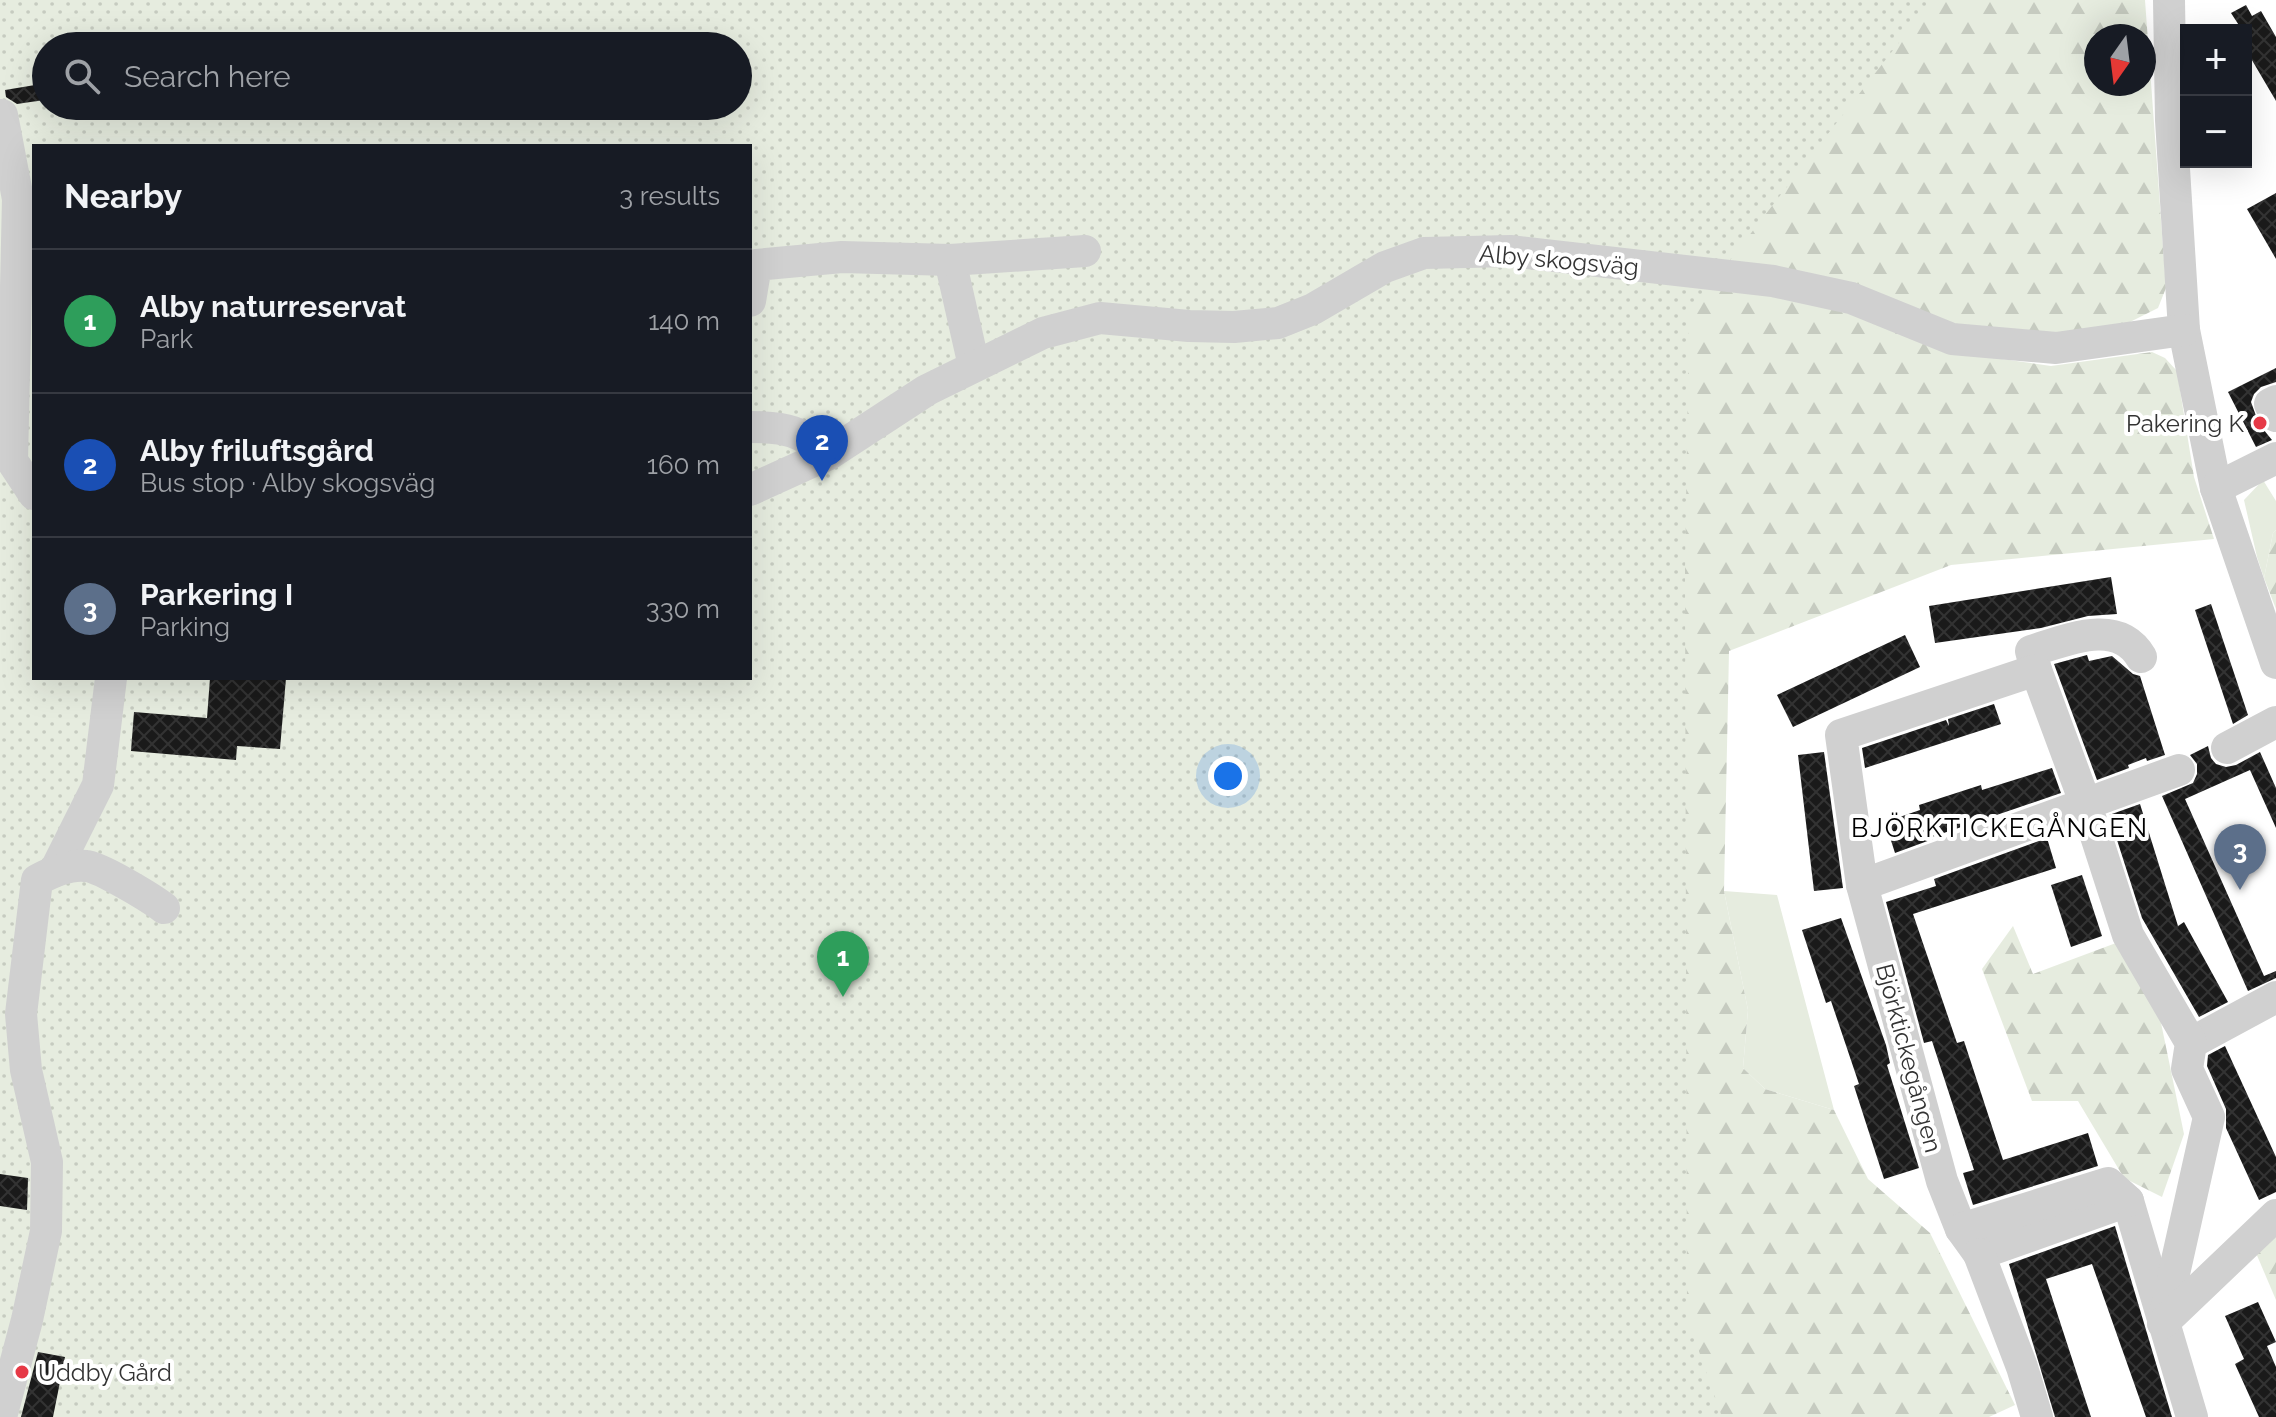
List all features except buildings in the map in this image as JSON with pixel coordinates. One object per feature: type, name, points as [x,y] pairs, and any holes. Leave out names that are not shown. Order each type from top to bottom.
[{"type":"street","points":[[2169,0],[2171,120],[2184,330],[2216,488],[2276,663]]},
{"type":"street","points":[[2,115],[18,199],[12,461],[32,491]]},
{"type":"street","points":[[752,289],[756,265],[842,257],[950,260],[1085,251]]},
{"type":"street","name":"Alby skogsväg","points":[[752,489],[829,454],[927,390],[1043,333],[1100,318],[1189,326],[1234,327],[1278,323],[1313,309],[1385,267],[1424,253],[1510,251],[1773,281],[1851,298],[1952,339],[2056,348],[2184,330]]},
{"type":"street","points":[[950,260],[974,366]]},
{"type":"street","points":[[2276,401],[2270,404],[2276,416]]},
{"type":"street","points":[[752,427],[781,427],[805,435],[829,454]]},
{"type":"street","points":[[2216,488],[2276,458]]},
{"type":"street","points":[[2141,657],[2133,643],[2108,633],[2074,637],[2031,651],[2128,935],[2191,1043],[2187,1069],[2209,1117],[2163,1323]]},
{"type":"street","name":"Björktickegången","points":[[2036,670],[1841,735],[1862,885],[1938,1166],[2022,1367],[2037,1417]]},
{"type":"street","points":[[55,871],[98,785],[111,680]]},
{"type":"street","points":[[2227,748],[2276,722]]},
{"type":"street","points":[[1862,885],[2179,770]]},
{"type":"street","points":[[1,1417],[27,1320],[46,1231],[47,1162],[26,1070],[21,1014],[37,880],[55,871],[86,866],[147,895],[164,908]]},
{"type":"street","points":[[2191,1043],[2276,997]]},
{"type":"street","points":[[1970,1242],[2128,1201],[2192,1417]]},
{"type":"street","points":[[2163,1323],[2276,1215]]},
{"type":"green space","points":[[0,0],[1932,0],[1689,313],[1685,570],[1687,1317],[1722,1417],[0,1417]]},
{"type":"green space","points":[[1655,0],[2145,0],[2147,24],[2084,24],[2084,96],[2152,96],[2166,288],[2158,308],[2118,328],[2052,336],[1952,327],[1640,254]]},
{"type":"green space","points":[[1640,278],[1833,301],[1946,351],[2051,366],[2152,352],[2165,358],[2177,371],[2194,477],[2214,539],[1951,565],[1729,651],[1724,891],[1748,1010],[1743,1068],[1765,1089],[1834,1110],[1868,1179],[1930,1233],[2015,1405],[1989,1417],[1504,1417]]},
{"type":"green space","points":[[2263,480],[2276,501],[2276,530],[2264,578],[2244,500]]},
{"type":"green space","points":[[2276,530],[2276,609],[2264,578]]},
{"type":"green space","points":[[1724,891],[1777,895],[1834,1110],[1765,1089],[1743,1068],[1748,1010]]},
{"type":"green space","points":[[2013,926],[2033,974],[2116,943],[2160,1018],[2184,1134],[2162,1197],[2124,1178],[2078,1101],[2032,1101],[1982,969]]},
{"type":"green space","points":[[2276,1227],[2276,1300],[2253,1246]]},
{"type":"place","name":"Pakering K","points":[[2260,423]]},
{"type":"place","name":"Alby friluftsgård","points":[[822,481]]},
{"type":"place","name":"Parkering I","points":[[2240,890]]},
{"type":"place","name":"Alby naturreservat","points":[[843,997]]},
{"type":"place","name":"Uddby Gård","points":[[22,1372]]},
{"type":"district","name":"BJÖRKTICKEGÅNGEN","points":[[2000,828]]}]
